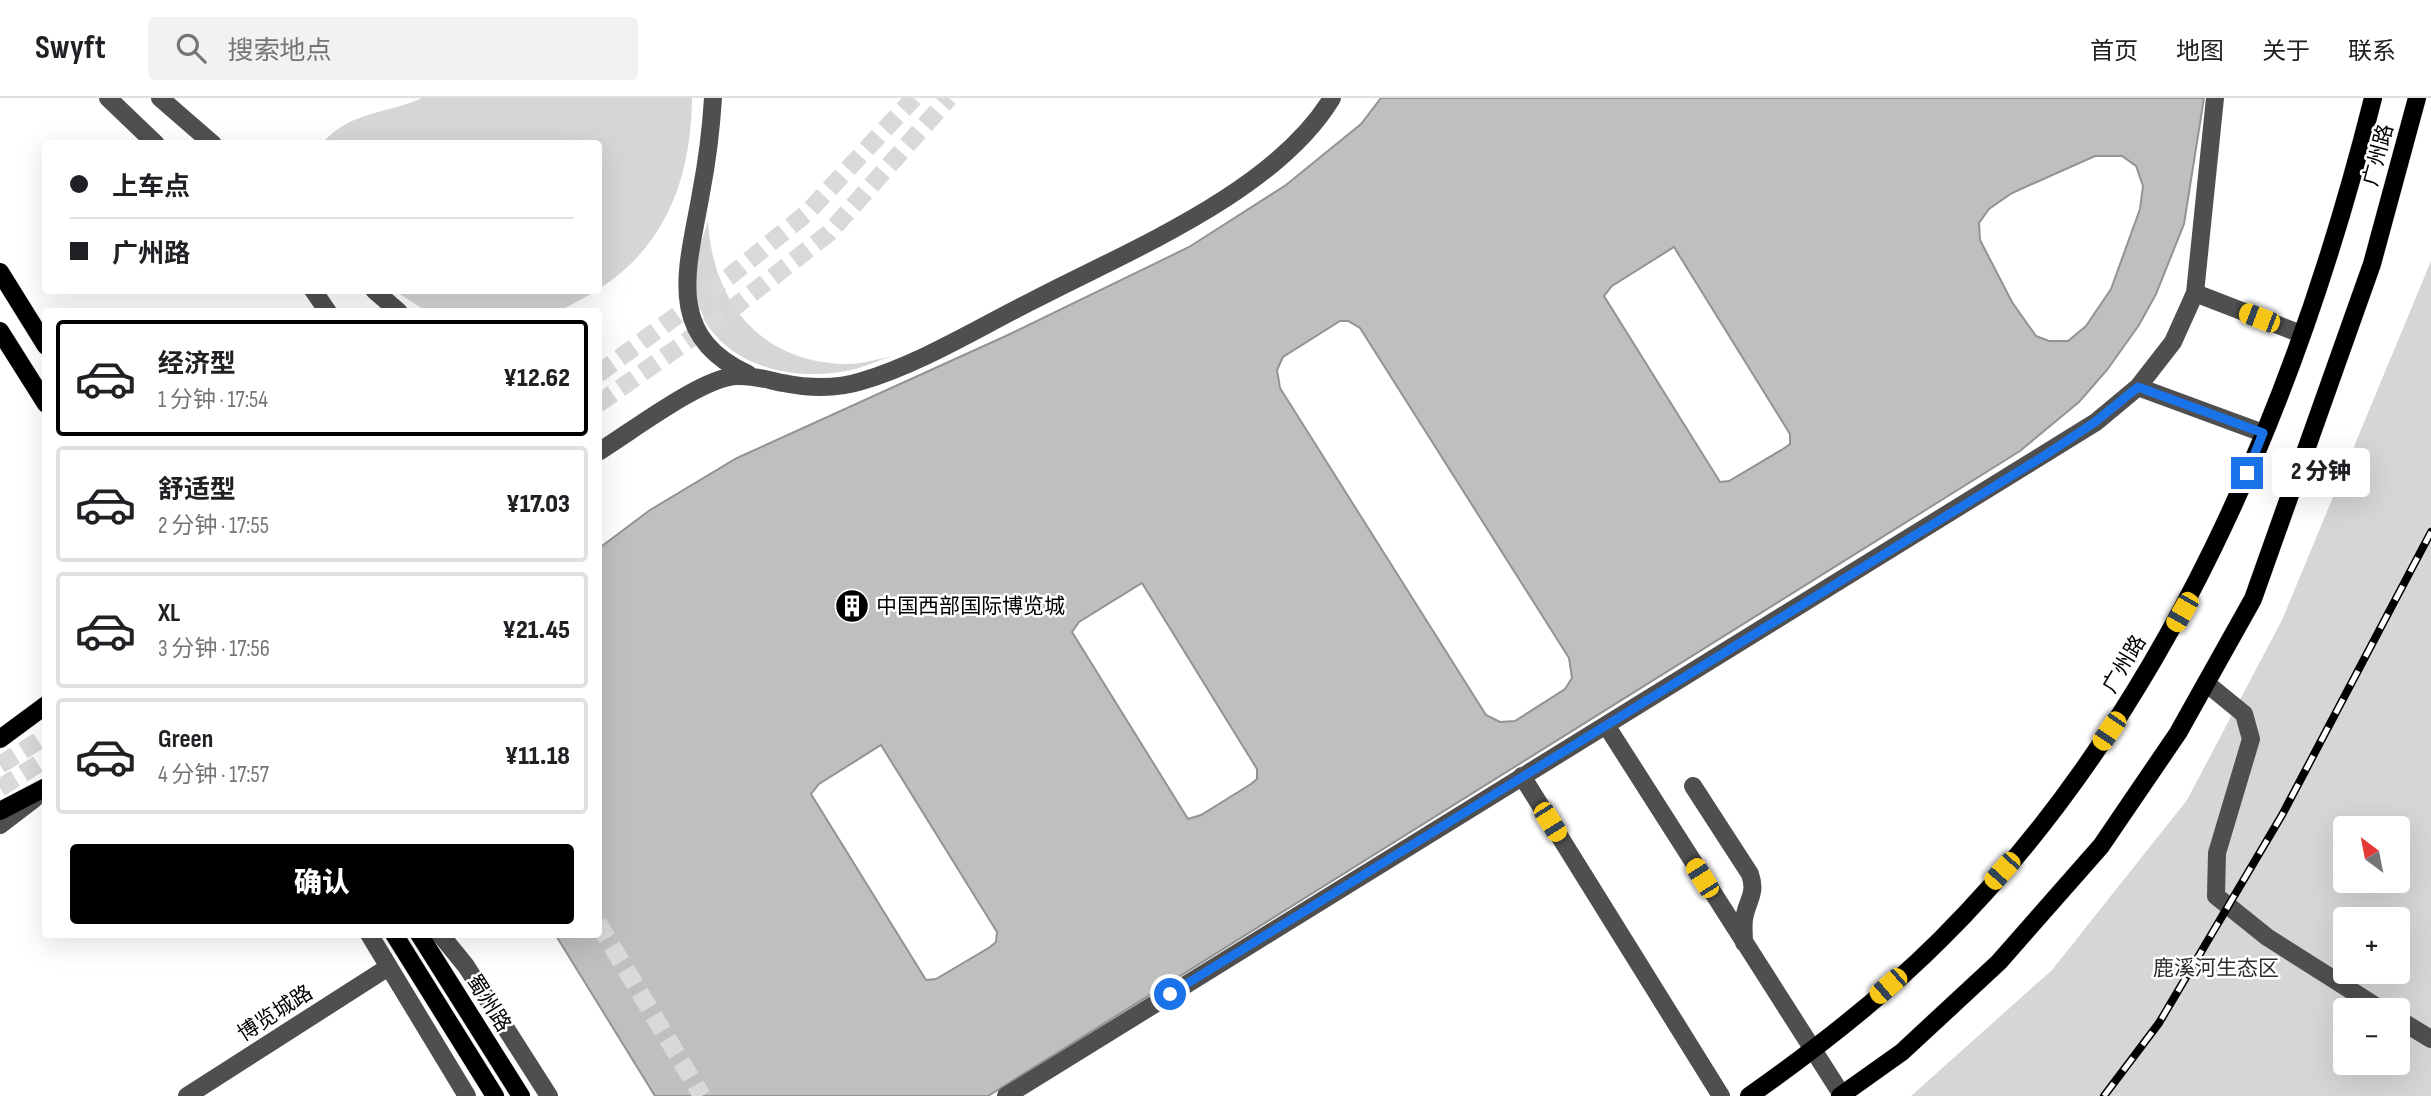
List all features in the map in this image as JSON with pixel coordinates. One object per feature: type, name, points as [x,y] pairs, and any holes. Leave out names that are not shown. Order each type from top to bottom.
[{"type":"main road","name":"广州路","points":[[1749,1096],[1811,1051],[1941,939],[2045,819],[2137,690],[2182,612],[2217,541],[2263,433],[2301,334],[2339,218],[2373,98]]},
{"type":"main road","name":"广州路","points":[[1841,1095],[1902,1052],[2000,962],[2101,846],[2178,733],[2253,599],[2335,375],[2372,264],[2417,98]]},
{"type":"main road","points":[[0,272],[42,340]]},
{"type":"main road","points":[[0,331],[42,398]]},
{"type":"main road","points":[[0,739],[42,708]]},
{"type":"main road","points":[[0,811],[42,790]]},
{"type":"main road","points":[[396,938],[495,1096]]},
{"type":"main road","name":"蜀州路","points":[[422,938],[521,1096]]},
{"type":"street","points":[[108,98],[152,140]]},
{"type":"street","points":[[160,98],[209,140]]},
{"type":"street","points":[[698,389],[710,371],[710,352],[690,308],[685,269],[701,196],[713,98]]},
{"type":"street","points":[[602,449],[698,389],[722,379],[753,377],[796,385],[838,386],[861,382],[939,349],[1223,199],[1270,167],[1297,144],[1319,120],[1332,98]]},
{"type":"street","points":[[1006,1096],[2047,454],[2095,422],[2138,387],[2173,342],[2195,293],[2216,98]]},
{"type":"street","points":[[2195,293],[2301,334]]},
{"type":"street","points":[[379,294],[395,308]]},
{"type":"street","points":[[704,337],[724,362],[753,377]]},
{"type":"street","points":[[2138,387],[2263,433]]},
{"type":"street","points":[[2206,683],[2244,715],[2251,739],[2217,853],[2216,896],[2267,937],[2363,998]]},
{"type":"street","points":[[0,731],[27,717]]},
{"type":"street","points":[[1606,725],[1841,1095]]},
{"type":"street","points":[[1522,776],[1721,1096]]},
{"type":"street","points":[[1693,786],[1750,874],[1754,886],[1744,920],[1744,943]]},
{"type":"street","points":[[0,825],[42,791]]},
{"type":"street","points":[[371,938],[467,1096]]},
{"type":"street","points":[[443,938],[466,966],[549,1096]]},
{"type":"street","name":"博览城路","points":[[187,1096],[387,968]]},
{"type":"street","points":[[2410,1026],[2431,1039]]},
{"type":"green space","points":[[422,98],[692,98],[687,155],[671,207],[642,252],[602,287],[602,140],[325,140],[345,124]]},
{"type":"green space","points":[[708,220],[719,276],[731,301],[746,322],[765,339],[788,352],[814,361],[850,364],[892,356],[851,370],[825,374],[798,373],[772,369],[748,360],[727,346],[710,328],[699,305],[695,270]]},
{"type":"green space","name":"鹿溪河生态区","points":[[2431,261],[2431,1096],[1911,1096],[2052,970],[2187,800],[2282,620]]},
{"type":"green space","points":[[400,294],[591,294],[565,308],[421,308]]},
{"type":"building","name":"中国西部国际博览城","points":[[1381,98],[2204,98],[2184,224],[2156,294],[2139,325],[2107,370],[2079,402],[2020,451],[988,1096],[655,1096],[557,938],[602,938],[602,546],[650,510],[737,458],[1008,335],[1189,247],[1286,185],[1361,124]],"holes":[[[2095,156],[2122,156],[2136,166],[2143,186],[2140,209],[2111,289],[2086,326],[2068,341],[2049,341],[2036,336],[2012,302],[1980,240],[1979,223],[1989,209],[2012,193]],[[1674,247],[1790,434],[1790,444],[1729,481],[1720,482],[1604,296],[1612,286]],[[1340,321],[1348,321],[1360,328],[1569,658],[1572,678],[1565,689],[1515,721],[1500,722],[1486,715],[1280,388],[1277,370],[1283,357]],[[1142,583],[1257,769],[1257,779],[1201,815],[1188,819],[1072,632],[1079,622]],[[881,745],[997,932],[996,942],[936,979],[926,980],[811,794],[819,784]]]},
{"type":"tunnel","points":[[602,371],[730,276],[807,213],[914,98]]},
{"type":"tunnel","points":[[602,401],[728,312],[829,233],[949,98]]},
{"type":"tunnel","points":[[0,765],[42,739]]},
{"type":"tunnel","points":[[0,788],[42,762]]},
{"type":"tunnel","points":[[602,930],[702,1096]]},
{"type":"railway","points":[[2104,1096],[2159,1023],[2282,815],[2431,532]]},
{"type":"place","name":"中国西部国际博览城","points":[[852,606]]},
{"type":"route","points":[[1170,994],[2047,454],[2095,422],[2138,387],[2263,433],[2247,473]]}]
